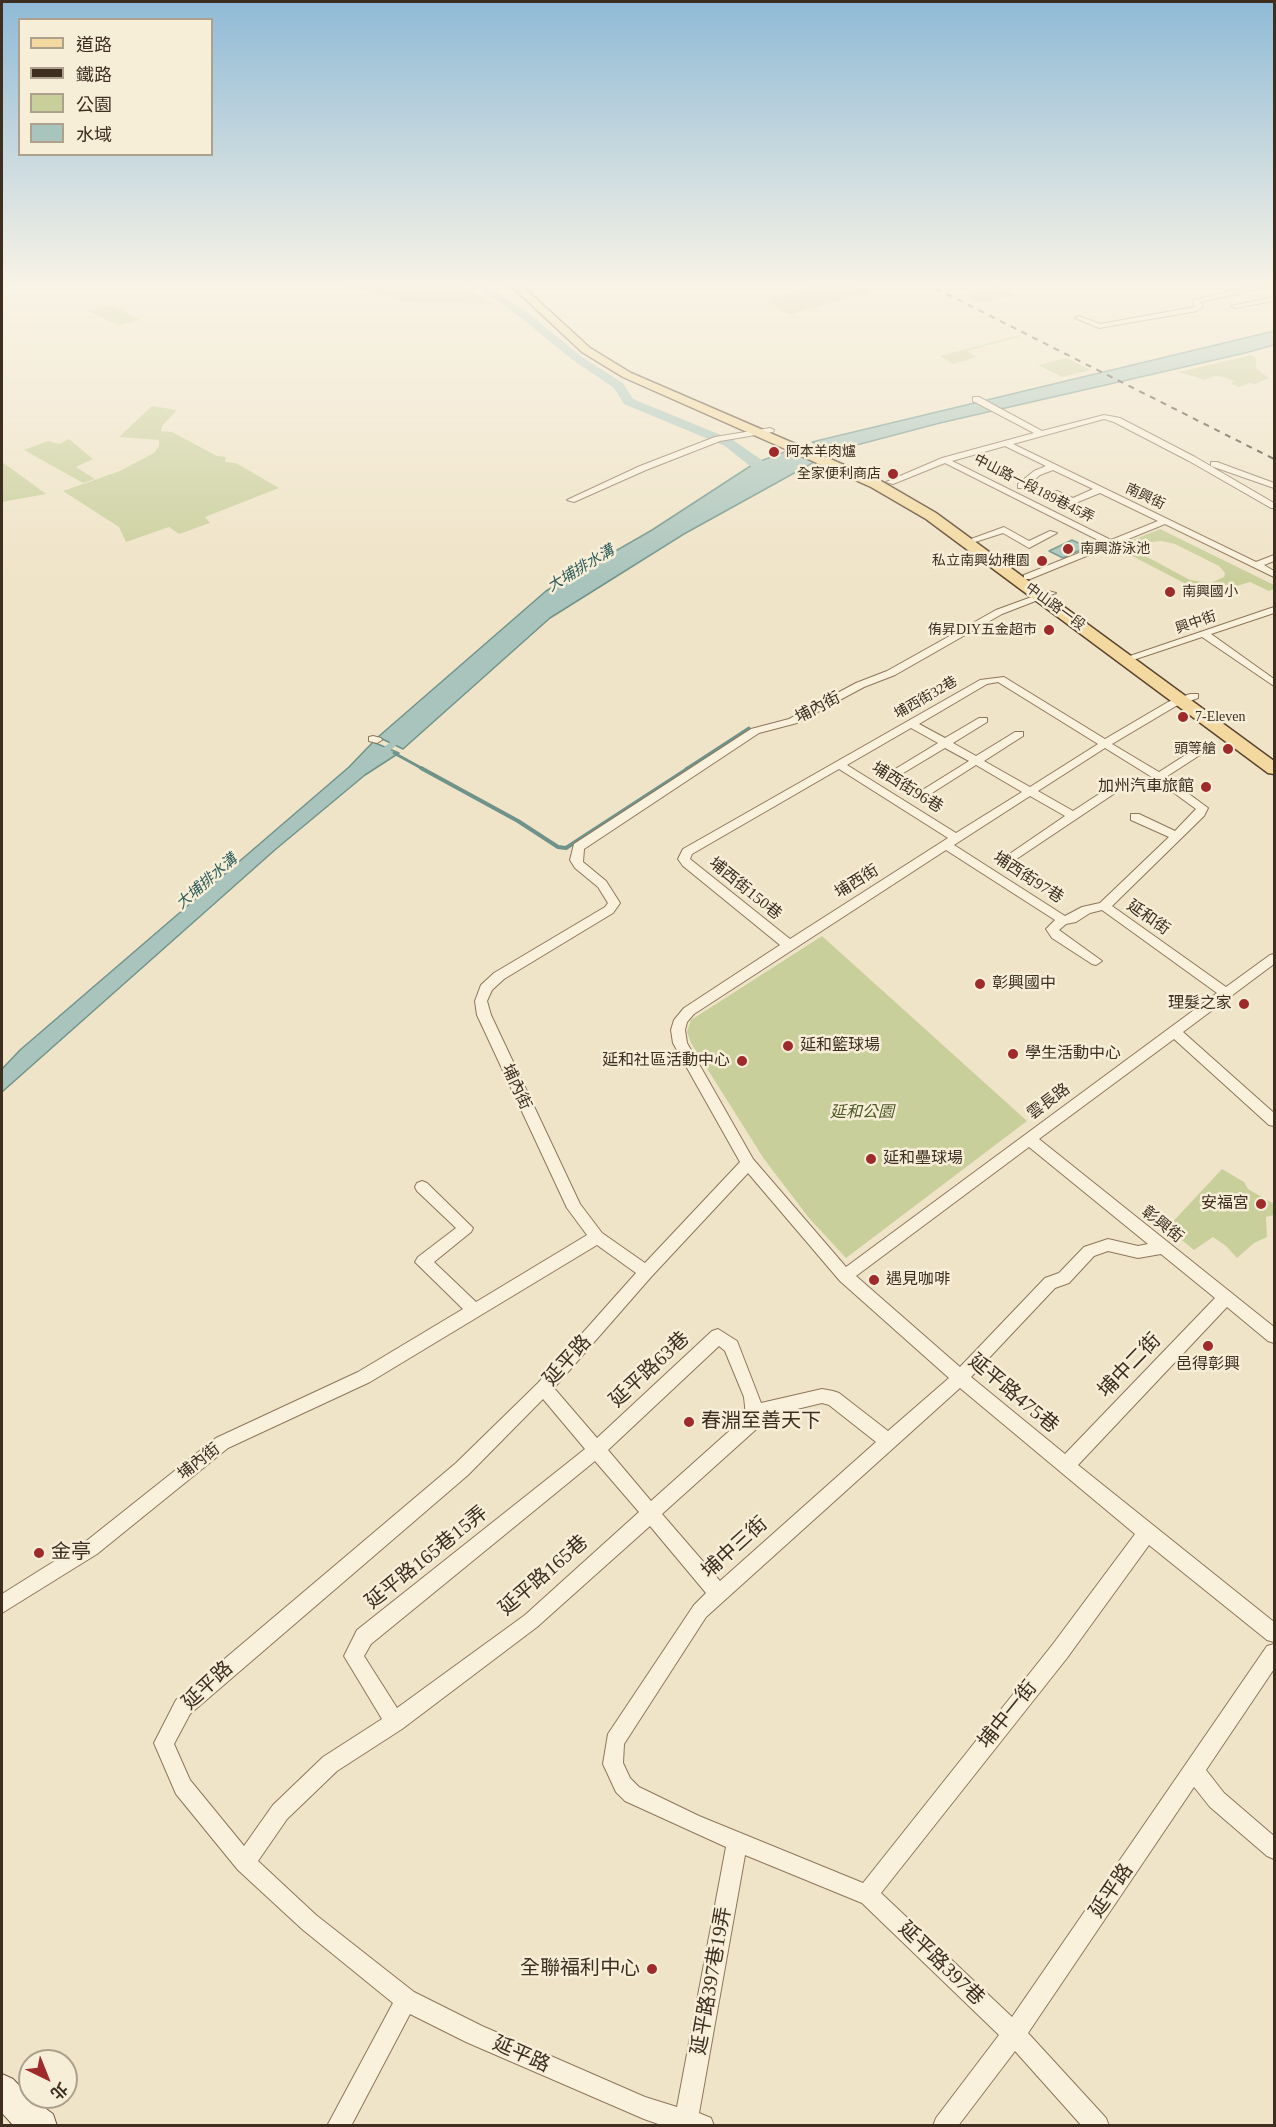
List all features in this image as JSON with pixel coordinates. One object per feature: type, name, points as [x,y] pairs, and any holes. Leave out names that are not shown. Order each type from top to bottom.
[{"type":"main road","points":[[651,382],[830,459]]},
{"type":"main road","name":"中山路一段","points":[[830,459],[890,482],[920,498],[1027,577],[1046,594]]},
{"type":"main road","name":"中山路一段","points":[[830,459],[923,511],[1046,594],[1188,698],[1275,755]]},
{"type":"main road","name":"中山路一段","points":[[1188,698],[1275,769]]},
{"type":"main road","points":[[2,2090],[37,2125]]},
{"type":"street","points":[[978,400],[996,412],[1041,434]]},
{"type":"street","points":[[890,482],[945,460],[1104,417],[1111,418],[1192,459],[1275,506]]},
{"type":"street","points":[[571,500],[643,468],[718,439],[765,431]]},
{"type":"street","name":"南興街","points":[[1005,443],[1275,574]]},
{"type":"street","points":[[1192,459],[1199,458],[1275,486]]},
{"type":"street","name":"中山路一段189巷45弄","points":[[945,460],[1111,543]]},
{"type":"street","points":[[1021,486],[1037,473],[1052,467]]},
{"type":"street","points":[[1057,494],[1073,501],[1100,490]]},
{"type":"street","points":[[1027,577],[1165,521]]},
{"type":"street","points":[[975,539],[1004,530],[1029,545],[1053,533]]},
{"type":"street","points":[[1257,565],[1275,558]]},
{"type":"street","name":"埔內街","points":[[2,1604],[91,1548],[222,1443],[364,1377],[597,1237],[574,1208],[517,1090],[484,1015],[481,1000],[486,988],[499,976],[609,910],[614,903],[602,885],[579,865],[576,860],[578,847],[755,730],[793,722],[860,685],[891,673],[999,612],[1046,594]]},
{"type":"street","name":"興中街","points":[[1133,658],[1275,610]]},
{"type":"street","points":[[1204,634],[1275,683]]},
{"type":"street","name":"埔西街32巷","points":[[685,856],[715,836],[984,682],[1000,679],[1106,743]]},
{"type":"street","name":"埔西街","points":[[748,1163],[680,1043],[678,1030],[681,1020],[689,1011],[1029,790],[1106,743],[1188,698]]},
{"type":"street","points":[[896,772],[983,720]]},
{"type":"street","points":[[912,724],[1073,816]]},
{"type":"street","points":[[928,790],[1019,734]]},
{"type":"street","name":"延和街","points":[[1106,743],[1202,808],[1200,814],[1104,906],[1226,993]]},
{"type":"street","points":[[1159,777],[1202,749]]},
{"type":"street","name":"埔西街96巷","points":[[840,765],[951,842]]},
{"type":"street","points":[[1014,855],[1123,783]]},
{"type":"street","points":[[1135,817],[1176,836]]},
{"type":"street","name":"埔西街97巷","points":[[951,842],[1063,920],[1052,929],[1056,935],[1096,961]]},
{"type":"street","name":"埔西街150巷","points":[[685,856],[687,864],[789,945]]},
{"type":"street","points":[[1063,920],[1072,919],[1092,907],[1104,906]]},
{"type":"street","name":"雲長路","points":[[845,1276],[1275,958]]},
{"type":"street","points":[[1174,1032],[1275,1121]]},
{"type":"street","name":"彰興街","points":[[1029,1139],[1275,1336]]},
{"type":"street","name":"延平路","points":[[695,2123],[644,2108],[561,2073],[406,2000],[309,1922],[245,1863],[183,1787],[164,1743],[183,1707],[462,1469],[544,1388],[646,1272],[748,1163]]},
{"type":"street","name":"延平路475巷","points":[[748,1163],[845,1276],[960,1378],[1147,1533],[1275,1633]]},
{"type":"street","points":[[422,1187],[466,1228],[423,1262],[474,1310]]},
{"type":"street","points":[[597,1237],[646,1272]]},
{"type":"street","name":"埔中三街","points":[[867,1894],[856,1892],[651,1806],[632,1794],[623,1785],[614,1764],[615,1741],[700,1611],[960,1378],[1050,1283],[1064,1278],[1089,1251],[1108,1245],[1138,1252],[1162,1247]]},
{"type":"street","name":"埔中二街","points":[[1066,1465],[1226,1297]]},
{"type":"street","name":"延平路63巷","points":[[596,1450],[718,1336],[731,1346],[752,1397],[755,1418]]},
{"type":"street","points":[[544,1388],[718,1593]]},
{"type":"street","name":"延平路165巷","points":[[245,1863],[280,1812],[330,1764],[395,1722],[531,1621],[767,1408],[822,1396],[833,1398],[889,1442]]},
{"type":"street","name":"延平路165巷15弄","points":[[395,1722],[353,1656],[364,1636],[596,1450]]},
{"type":"street","name":"埔中一街","points":[[867,1894],[1060,1651],[1147,1533]]},
{"type":"street","name":"延平路","points":[[944,2126],[1014,2034],[1275,1653]]},
{"type":"street","points":[[1194,1771],[1217,1800],[1275,1849]]},
{"type":"street","name":"延平路397巷19弄","points":[[695,2123],[737,1841]]},
{"type":"street","name":"延平路397巷","points":[[867,1894],[1014,2034],[1098,2126]]},
{"type":"street","points":[[338,2126],[406,2000]]},
{"type":"green space","points":[[1233,382],[1259,382],[1239,387],[1231,384]]},
{"type":"green space","points":[[152,406],[177,410],[162,426],[161,431],[172,432],[217,456],[226,457],[225,462],[236,463],[279,488],[205,517],[210,523],[179,534],[169,527],[126,542],[119,527],[63,491],[120,471],[154,453],[159,446],[159,440],[119,437]]},
{"type":"green space","points":[[69,439],[93,459],[76,467],[95,479],[83,483],[24,450],[48,441],[59,444]]},
{"type":"green space","points":[[2,462],[23,477],[46,494],[2,502]]},
{"type":"green space","points":[[1160,529],[1274,585],[1274,589],[1269,591],[1250,582],[1207,595],[1115,547]],"holes":[[[1161,541],[1175,544],[1219,566],[1225,573],[1224,577],[1211,583],[1190,580],[1140,553],[1139,548],[1145,543]]]},
{"type":"green space","name":"延和公園","points":[[822,936],[1027,1121],[846,1258],[809,1218],[764,1159],[691,1043],[687,1032],[691,1020]]},
{"type":"green space","points":[[1222,1169],[1244,1182],[1248,1189],[1274,1204],[1274,1215],[1266,1217],[1267,1237],[1254,1243],[1237,1258],[1213,1237],[1194,1250],[1167,1228]]},
{"type":"water","points":[[1061,382],[1118,382],[940,423],[834,451],[812,442]]},
{"type":"water","points":[[790,450],[816,461],[684,534],[550,618],[403,749],[378,737],[546,591],[652,530],[755,463]]},
{"type":"water","name":"南興游泳池","points":[[1072,540],[1087,547],[1063,558],[1049,551]]},
{"type":"water","points":[[373,742],[399,753],[365,775],[276,849],[2,1092],[2,1069],[20,1050],[349,767]]},
{"type":"waterway","points":[[613,382],[619,386],[628,401],[679,420],[729,443],[755,463],[767,468]]},
{"type":"waterway","name":"大埔排水溝","points":[[800,457],[840,442]]},
{"type":"waterway","points":[[686,769],[749,728]]},
{"type":"waterway","name":"大埔排水溝","points":[[375,759],[405,733]]},
{"type":"waterway","points":[[394,753],[423,769]]},
{"type":"waterway","points":[[421,768],[518,821],[558,847],[566,848],[689,768]]},
{"type":"railway","points":[[1122,382],[1274,459]]},
{"type":"place","name":"阿本羊肉爐","points":[[774,452]]},
{"type":"place","name":"全家便利商店","points":[[893,474]]},
{"type":"place","name":"南興游泳池","points":[[1068,549]]},
{"type":"place","name":"私立南興幼稚園","points":[[1042,561]]},
{"type":"place","name":"南興國小","points":[[1170,592]]},
{"type":"place","name":"侑昇DIY五金超市","points":[[1049,630]]},
{"type":"place","name":"7-Eleven","points":[[1183,717]]},
{"type":"place","name":"頭等艙","points":[[1228,749]]},
{"type":"place","name":"加州汽車旅館","points":[[1206,787]]},
{"type":"place","name":"彰興國中","points":[[980,984]]},
{"type":"place","name":"理髮之家","points":[[1244,1004]]},
{"type":"place","name":"延和籃球場","points":[[788,1046]]},
{"type":"place","name":"學生活動中心","points":[[1013,1054]]},
{"type":"place","name":"延和社區活動中心","points":[[742,1061]]},
{"type":"place","name":"延和壘球場","points":[[871,1159]]},
{"type":"place","name":"安福宮","points":[[1261,1204]]},
{"type":"place","name":"遇見咖啡","points":[[874,1280]]},
{"type":"place","name":"邑得彰興","points":[[1208,1346]]},
{"type":"place","name":"春淵至善天下","points":[[689,1422]]},
{"type":"place","name":"金亭","points":[[39,1553]]},
{"type":"place","name":"全聯福利中心","points":[[652,1969]]}]
